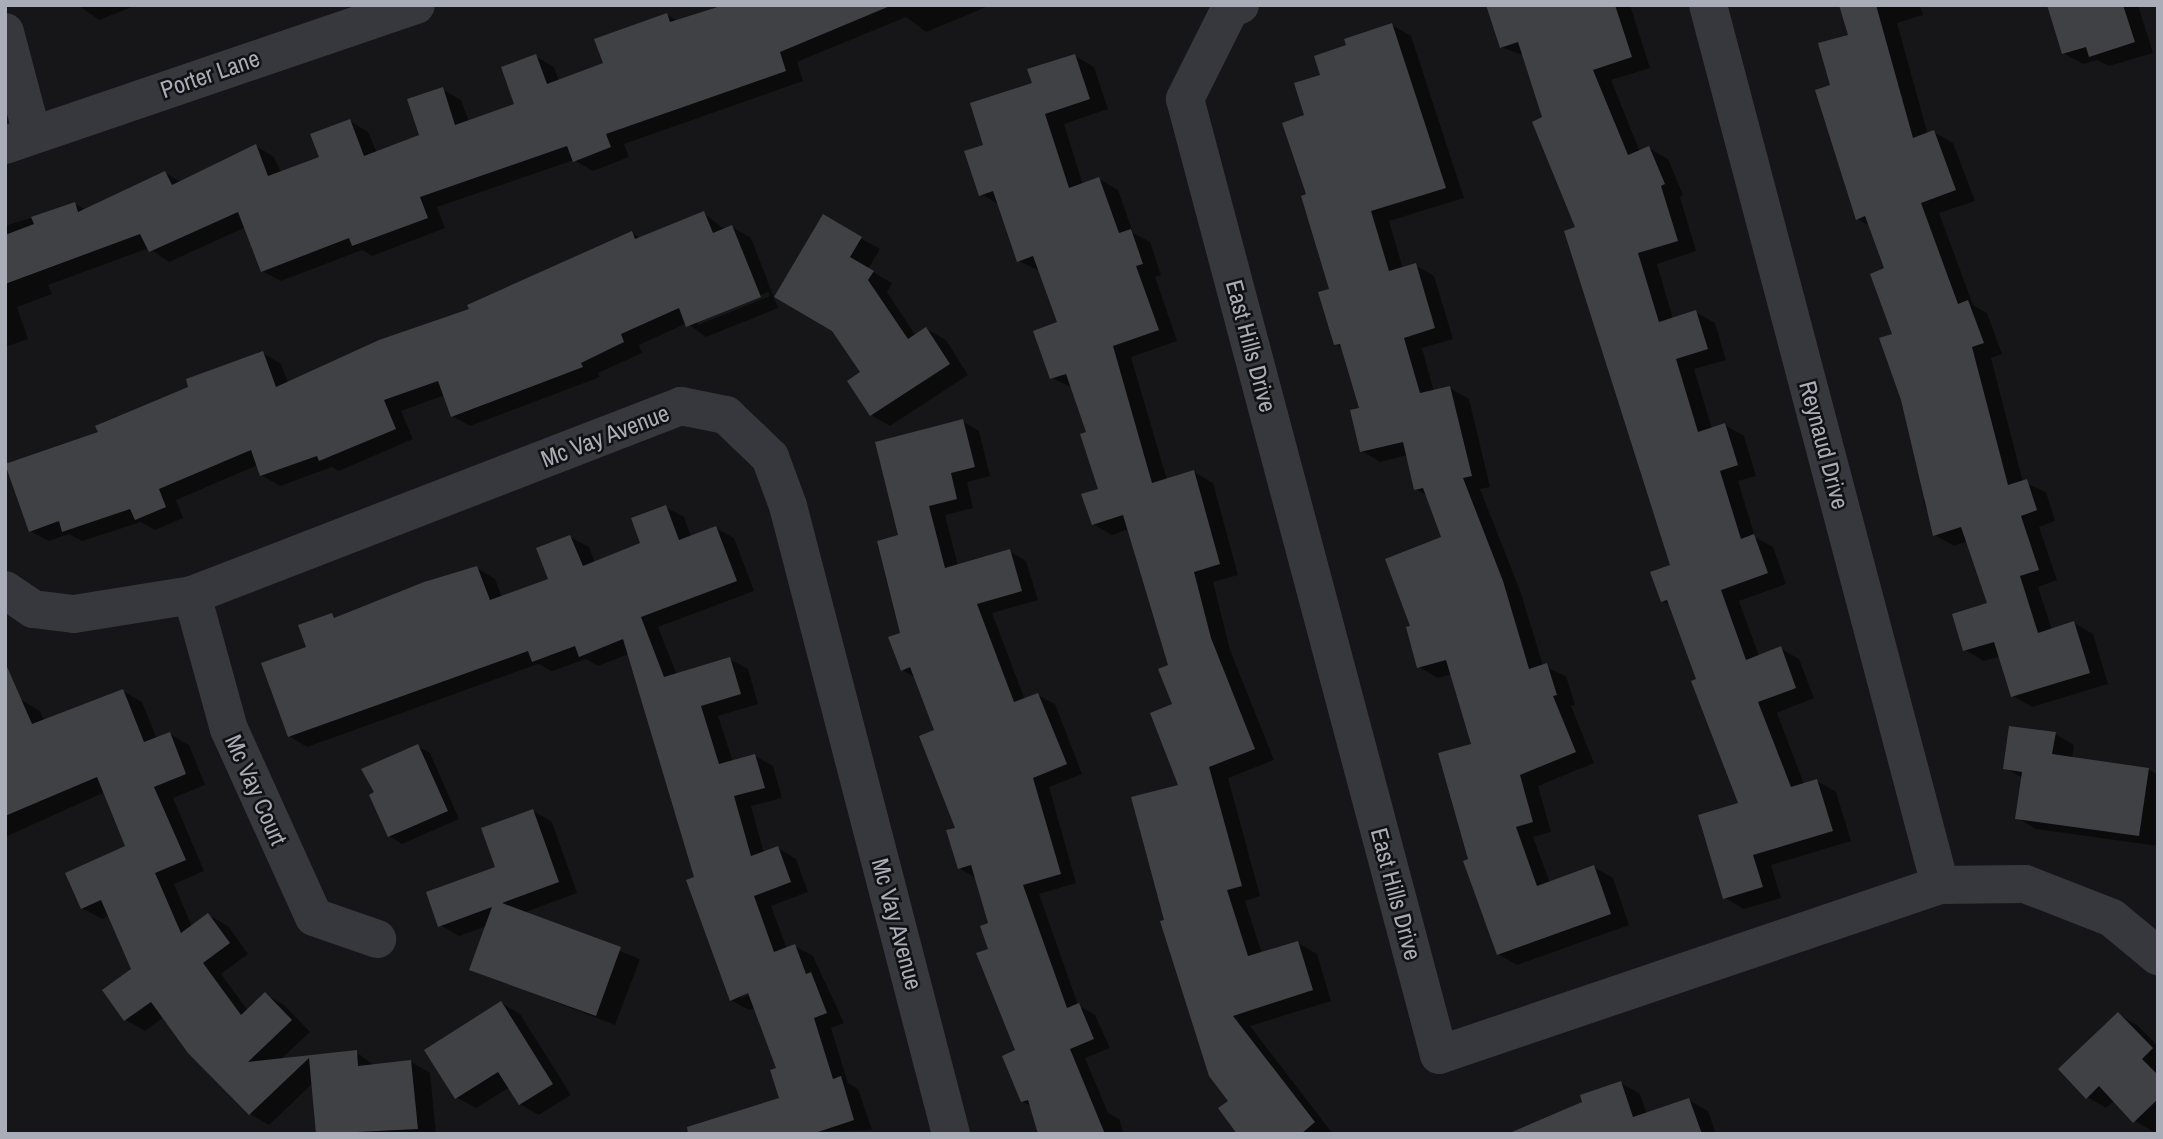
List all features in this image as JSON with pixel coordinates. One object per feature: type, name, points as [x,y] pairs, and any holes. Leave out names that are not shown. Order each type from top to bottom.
[{"type":"street","name":"Porter Lane","points":[[19,139],[416,5]]},
{"type":"street","name":"East Hills Drive","points":[[1240,5],[1230,9],[1185,99],[1439,1055],[1940,885],[2025,884],[2112,918],[2158,956]]},
{"type":"street","name":"Reynaud Drive","points":[[1708,5],[1940,885]]},
{"type":"street","points":[[5,32],[19,139]]},
{"type":"street","name":"Mc Vay Avenue","points":[[5,590],[33,609],[74,614],[192,595],[681,406],[726,415],[769,457],[788,506],[951,1134]]},
{"type":"street","name":"Mc Vay Court","points":[[192,595],[229,729],[314,917],[377,939]]},
{"type":"building","points":[[724,5],[890,6],[780,52],[786,71],[606,134],[611,147],[573,162],[567,146],[420,197],[428,218],[352,246],[349,238],[261,272],[238,212],[149,252],[140,234],[5,284],[5,235],[34,224],[31,217],[75,202],[78,212],[165,171],[172,185],[256,144],[268,176],[319,157],[310,134],[350,119],[364,156],[419,135],[407,99],[443,87],[455,125],[514,104],[501,67],[536,54],[547,84],[603,63],[594,39],[667,13],[670,22]]},
{"type":"building","points":[[1486,5],[1615,5],[1632,57],[1593,70],[1628,155],[1649,146],[1665,184],[1661,186],[1678,241],[1638,253],[1659,322],[1696,310],[1708,349],[1676,359],[1698,432],[1725,423],[1738,465],[1720,471],[1741,539],[1754,534],[1768,573],[1721,590],[1746,660],[1781,646],[1796,688],[1758,702],[1791,787],[1817,779],[1833,831],[1753,855],[1763,887],[1723,899],[1698,815],[1738,803],[1691,681],[1696,679],[1667,600],[1661,602],[1650,572],[1670,565],[1564,231],[1575,227],[1532,122],[1542,117],[1518,42],[1500,48]]},
{"type":"building","points":[[1839,5],[1876,5],[1913,138],[1934,130],[1956,190],[1921,203],[1958,304],[1968,300],[1984,343],[1972,347],[2008,485],[2027,479],[2037,510],[2021,516],[2039,570],[2020,576],[2038,633],[2074,621],[2090,673],[2011,697],[1994,642],[1963,651],[1952,614],[1987,603],[1961,527],[1933,536],[1901,400],[1879,338],[1892,334],[1870,274],[1884,268],[1865,216],[1856,220],[1815,90],[1830,85],[1818,43],[1848,35]]},
{"type":"building","points":[[2047,5],[2123,5],[2135,42],[2089,57],[2086,47],[2062,54]]},
{"type":"building","points":[[1392,23],[1446,188],[1371,211],[1389,271],[1416,263],[1435,328],[1404,338],[1420,393],[1450,386],[1472,476],[1463,478],[1503,581],[1529,669],[1547,663],[1557,695],[1553,696],[1576,752],[1520,775],[1533,822],[1516,827],[1537,886],[1594,865],[1611,914],[1497,955],[1463,861],[1468,859],[1438,753],[1471,744],[1446,660],[1417,668],[1406,627],[1410,626],[1385,559],[1441,537],[1423,488],[1414,490],[1403,442],[1360,452],[1350,410],[1359,408],[1340,344],[1334,345],[1318,292],[1329,289],[1301,196],[1306,194],[1282,123],[1304,115],[1294,83],[1320,75],[1314,56],[1346,45],[1344,39]]},
{"type":"building","points":[[1075,54],[1090,99],[1045,114],[1069,188],[1099,177],[1119,233],[1131,229],[1143,264],[1136,266],[1159,330],[1113,346],[1152,483],[1194,470],[1220,564],[1194,572],[1211,638],[1255,749],[1209,767],[1242,886],[1227,890],[1248,956],[1298,941],[1313,990],[1233,1016],[1315,1122],[1301,1134],[1237,1134],[1218,1108],[1228,1101],[1209,1076],[1160,921],[1164,920],[1131,797],[1178,785],[1150,713],[1172,704],[1158,669],[1168,665],[1123,515],[1092,525],[1081,494],[1098,489],[1080,434],[1086,432],[1066,374],[1050,379],[1033,331],[1057,322],[1033,256],[1017,262],[993,191],[979,196],[964,151],[983,145],[970,103],[1032,83],[1027,69]]},
{"type":"building","points":[[704,211],[713,233],[732,225],[761,297],[686,327],[679,308],[621,334],[624,342],[581,363],[583,367],[451,417],[438,381],[384,400],[396,429],[319,461],[317,456],[260,476],[251,450],[159,489],[166,507],[135,520],[130,509],[62,532],[59,521],[29,532],[5,464],[98,432],[95,426],[188,387],[186,379],[263,351],[276,387],[379,340],[469,309],[467,305],[632,231],[635,239]]},
{"type":"building","points":[[823,214],[862,237],[850,257],[874,271],[868,280],[908,339],[926,327],[950,364],[870,416],[847,381],[860,372],[832,331],[774,297]]},
{"type":"building","points":[[963,419],[975,467],[951,473],[957,499],[929,506],[945,568],[1010,549],[1022,591],[977,604],[1014,702],[1038,693],[1067,764],[1033,778],[1061,874],[1023,885],[1067,1008],[1079,1003],[1094,1039],[1070,1049],[1105,1134],[1038,1134],[1028,1100],[1021,1102],[1002,1056],[1015,1050],[976,953],[988,949],[980,926],[988,923],[971,865],[958,869],[946,830],[955,828],[919,736],[934,730],[910,667],[901,671],[888,637],[900,633],[877,541],[898,535],[875,442]]},
{"type":"building","points":[[666,505],[679,540],[716,526],[737,581],[641,617],[664,677],[730,657],[741,694],[701,706],[719,764],[755,754],[765,788],[734,796],[751,856],[778,846],[791,882],[754,896],[774,952],[795,944],[806,974],[811,972],[827,1013],[814,1018],[833,1079],[841,1076],[854,1120],[812,1134],[688,1134],[687,1127],[779,1098],[770,1070],[776,1068],[748,993],[730,1001],[686,880],[694,877],[623,639],[579,657],[575,646],[532,662],[528,651],[288,737],[261,663],[306,647],[298,625],[332,613],[334,618],[424,582],[477,566],[490,600],[548,579],[536,548],[570,535],[583,566],[640,543],[631,518]]},
{"type":"building","points":[[5,662],[32,724],[123,689],[144,742],[170,732],[186,774],[154,787],[186,860],[155,873],[181,933],[208,913],[230,943],[203,963],[241,1015],[265,992],[292,1020],[248,1062],[357,1050],[358,1066],[411,1060],[418,1129],[316,1134],[309,1058],[249,1115],[188,1053],[151,1002],[124,1021],[102,990],[131,969],[101,900],[81,909],[65,873],[125,846],[97,777],[5,816]]},
{"type":"building","points":[[2009,726],[2056,732],[2052,754],[2149,768],[2139,836],[2015,819],[2022,772],[2003,769]]},
{"type":"building","points":[[418,744],[448,811],[388,837],[369,795],[374,792],[361,769]]},
{"type":"building","points":[[533,809],[559,882],[502,903],[621,947],[596,1016],[469,970],[492,907],[438,927],[426,892],[495,867],[481,828]]},
{"type":"building","points":[[501,1001],[553,1084],[519,1105],[498,1072],[455,1099],[424,1050]]},
{"type":"building","points":[[2118,1012],[2153,1048],[2142,1059],[2158,1075],[2158,1099],[2133,1123],[2099,1086],[2086,1099],[2058,1069]]},
{"type":"building","points":[[1621,1081],[1633,1117],[1689,1098],[1702,1134],[1507,1134],[1582,1102],[1580,1095]]}]
